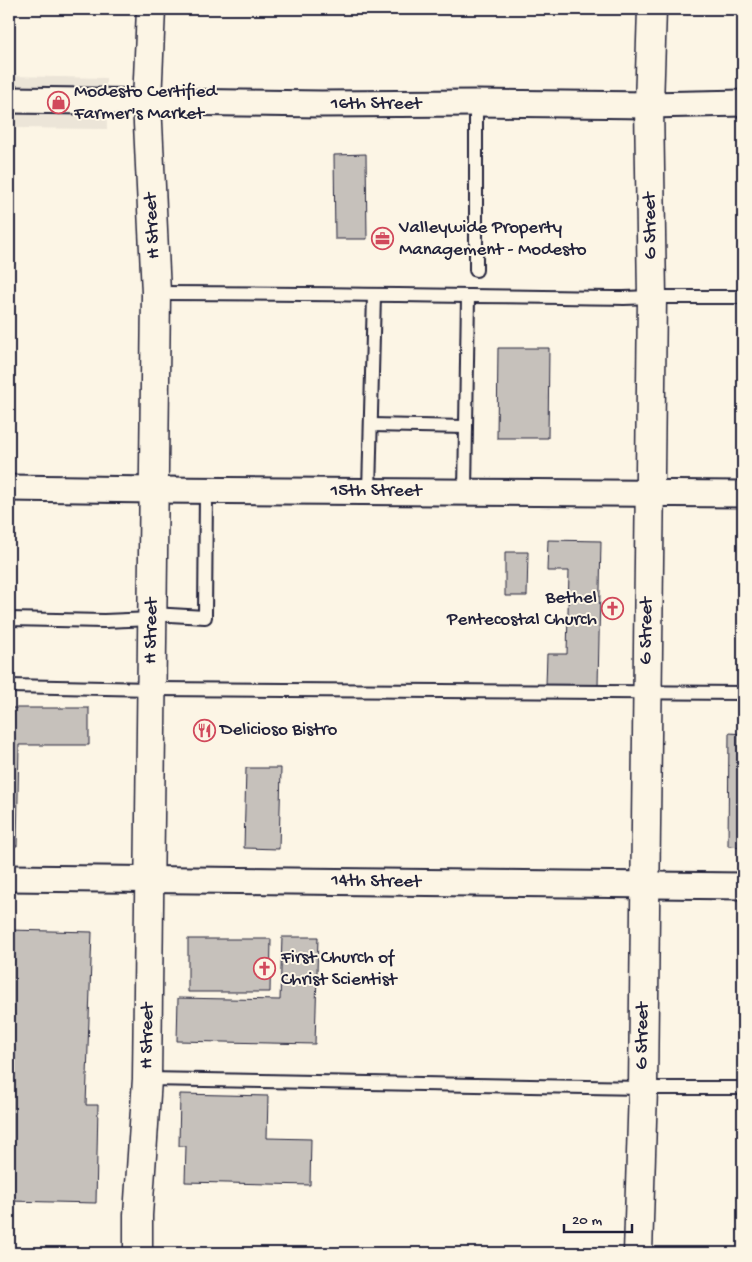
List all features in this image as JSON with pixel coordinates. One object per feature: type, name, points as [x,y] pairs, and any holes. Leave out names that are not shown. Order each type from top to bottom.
[{"type":"main road","name":"H Street","points":[[138,1253],[138,1215],[147,1079],[152,689],[156,293],[147,102],[151,9]]},
{"type":"main road","name":"G Street","points":[[638,1253],[643,1088],[652,297],[649,105],[652,9]]},
{"type":"street","name":"16th Street","points":[[9,100],[349,104],[649,105],[743,103]]},
{"type":"street","name":"15th Street","points":[[9,488],[743,494]]},
{"type":"street","name":"14th Street","points":[[9,878],[743,886]]},
{"type":"lane","points":[[476,103],[476,270]]},
{"type":"lane","points":[[156,293],[624,298],[743,297]]},
{"type":"lane","points":[[370,492],[374,295]]},
{"type":"lane","points":[[465,492],[468,296]]},
{"type":"lane","points":[[371,424],[466,427]]},
{"type":"lane","points":[[9,619],[104,620],[152,617],[205,617],[206,491]]},
{"type":"lane","points":[[9,686],[152,689],[743,693]]},
{"type":"lane","points":[[147,1079],[643,1088],[743,1088]]},
{"type":"shaded area","name":"Modesto Certified Farmer's Market","points":[[9,76],[106,78],[107,129],[9,128]]},
{"type":"building","points":[[366,154],[367,239],[335,239],[334,155]]},
{"type":"building","points":[[498,348],[549,348],[548,438],[497,438]]},
{"type":"building","points":[[548,540],[601,541],[598,686],[546,685],[547,654],[567,654],[569,571],[547,571]]},
{"type":"building","points":[[505,552],[528,552],[527,596],[505,596]]},
{"type":"building","points":[[9,708],[89,708],[89,745],[19,745],[17,846],[9,846]]},
{"type":"building","points":[[729,733],[743,734],[743,847],[728,846]]},
{"type":"building","points":[[246,768],[281,768],[279,849],[244,848]]},
{"type":"building","points":[[9,930],[92,932],[86,1105],[98,1105],[96,1203],[9,1201]]},
{"type":"building","points":[[282,937],[318,937],[315,1044],[177,1041],[178,998],[280,1000]]},
{"type":"building","points":[[188,939],[271,939],[270,992],[188,992]]},
{"type":"building","points":[[180,1094],[268,1096],[267,1138],[311,1139],[310,1185],[185,1182],[186,1146],[179,1146]]},
{"type":"place","name":"Modesto Certified Farmer's Market","points":[[58,103]]},
{"type":"place","name":"Valleywide Property Management - Modesto","points":[[383,239]]},
{"type":"place","name":"Bethel Pentecostal Church","points":[[613,609]]},
{"type":"place","name":"Delicioso Bistro","points":[[204,730]]},
{"type":"place","name":"First Church of Christ Scientist","points":[[265,969]]}]
